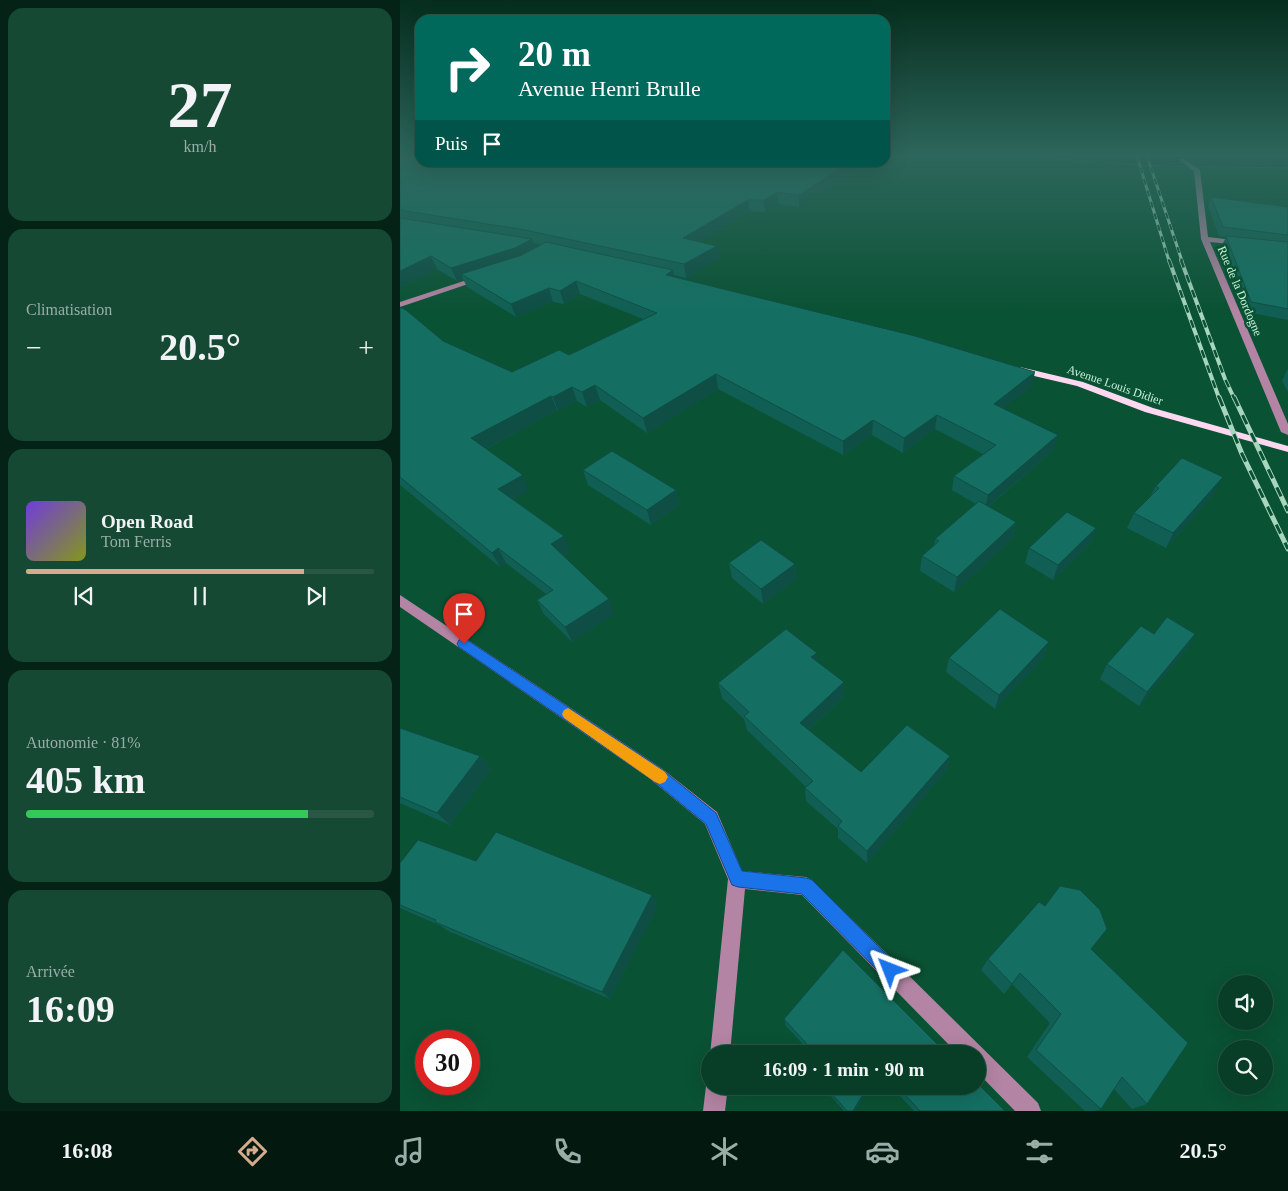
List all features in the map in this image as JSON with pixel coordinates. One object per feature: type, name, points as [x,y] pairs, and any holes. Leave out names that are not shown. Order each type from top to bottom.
[{"type":"main road","name":"Avenue Louis Didier","points":[[1014,368],[1080,384],[1149,410],[1283,447]]},
{"type":"street","name":"Rue de la Dordogne","points":[[1201,208],[1204,239],[1287,432]]},
{"type":"street","points":[[1204,239],[1251,244]]},
{"type":"street","points":[[400,305],[495,274]]},
{"type":"street","points":[[400,600],[655,773],[711,818],[738,879],[721,1045]]},
{"type":"street","points":[[738,879],[806,886],[964,1045]]},
{"type":"street","points":[[986,1066],[1030,1111]]},
{"type":"street","points":[[714,1111],[716,1095]]},
{"type":"building","points":[[400,208],[735,208],[683,238],[717,246],[684,264],[525,230],[400,210]]},
{"type":"building","points":[[1215,208],[1288,208],[1288,235],[1223,227]]},
{"type":"building","points":[[400,218],[532,239],[515,248],[451,268],[431,256],[400,271]]},
{"type":"building","points":[[1226,236],[1288,242],[1288,309],[1251,302]]},
{"type":"building","points":[[546,242],[673,270],[666,275],[915,336],[1035,372],[994,404],[1058,435],[988,495],[954,476],[996,445],[937,415],[904,438],[873,420],[843,441],[716,374],[643,418],[595,385],[582,392],[572,387],[471,438],[523,475],[498,489],[564,536],[551,544],[609,599],[565,627],[537,600],[553,590],[498,548],[492,553],[400,477],[400,307],[443,341],[512,372],[559,350],[569,355],[657,313],[576,281],[560,291],[549,288],[511,304],[461,274],[522,255]]},
{"type":"building","points":[[612,451],[676,490],[647,510],[583,470]]},
{"type":"building","points":[[1182,458],[1223,477],[1173,533],[1134,513],[1159,488],[1156,486]]},
{"type":"building","points":[[979,501],[1016,522],[957,577],[922,556],[939,541],[935,539]]},
{"type":"building","points":[[1067,512],[1096,528],[1058,565],[1029,548]]},
{"type":"building","points":[[761,540],[795,564],[761,589],[729,563]]},
{"type":"building","points":[[1000,609],[1049,642],[999,695],[949,658]]},
{"type":"building","points":[[1167,617],[1195,634],[1147,692],[1107,664],[1141,626],[1154,634]]},
{"type":"building","points":[[786,629],[817,653],[811,657],[844,682],[800,723],[861,772],[907,725],[950,756],[867,851],[838,826],[842,821],[805,788],[813,781],[744,716],[749,712],[718,683]]},
{"type":"building","points":[[400,728],[480,756],[437,813],[400,797]]},
{"type":"building","points":[[496,832],[652,895],[602,992],[435,922],[436,920],[400,905],[400,863],[418,840],[476,861]]},
{"type":"building","points":[[1060,886],[1080,890],[1100,910],[1107,929],[1091,949],[1188,1043],[1147,1104],[1122,1077],[1101,1109],[1036,1050],[1061,1014],[1020,973],[1012,984],[988,959],[1039,902],[1045,906]]},
{"type":"building","points":[[843,950],[938,1045],[808,1045],[784,1019]]},
{"type":"building","points":[[986,1092],[1005,1111],[920,1111],[905,1095],[986,1095]]},
{"type":"building","points":[[833,1095],[863,1095],[853,1111],[847,1111]]},
{"type":"railway","points":[[1153,208],[1169,261]]},
{"type":"railway","points":[[1164,208],[1182,261]]},
{"type":"railway","points":[[1169,260],[1219,398]]},
{"type":"railway","points":[[1181,260],[1225,379],[1234,398]]},
{"type":"railway","points":[[1219,397],[1242,454],[1288,549]]},
{"type":"railway","points":[[1234,397],[1288,511]]},
{"type":"slow traffic","points":[[568,714],[660,777]]},
{"type":"route","points":[[464,644],[655,773],[711,818],[738,879],[806,886],[890,970]]}]
